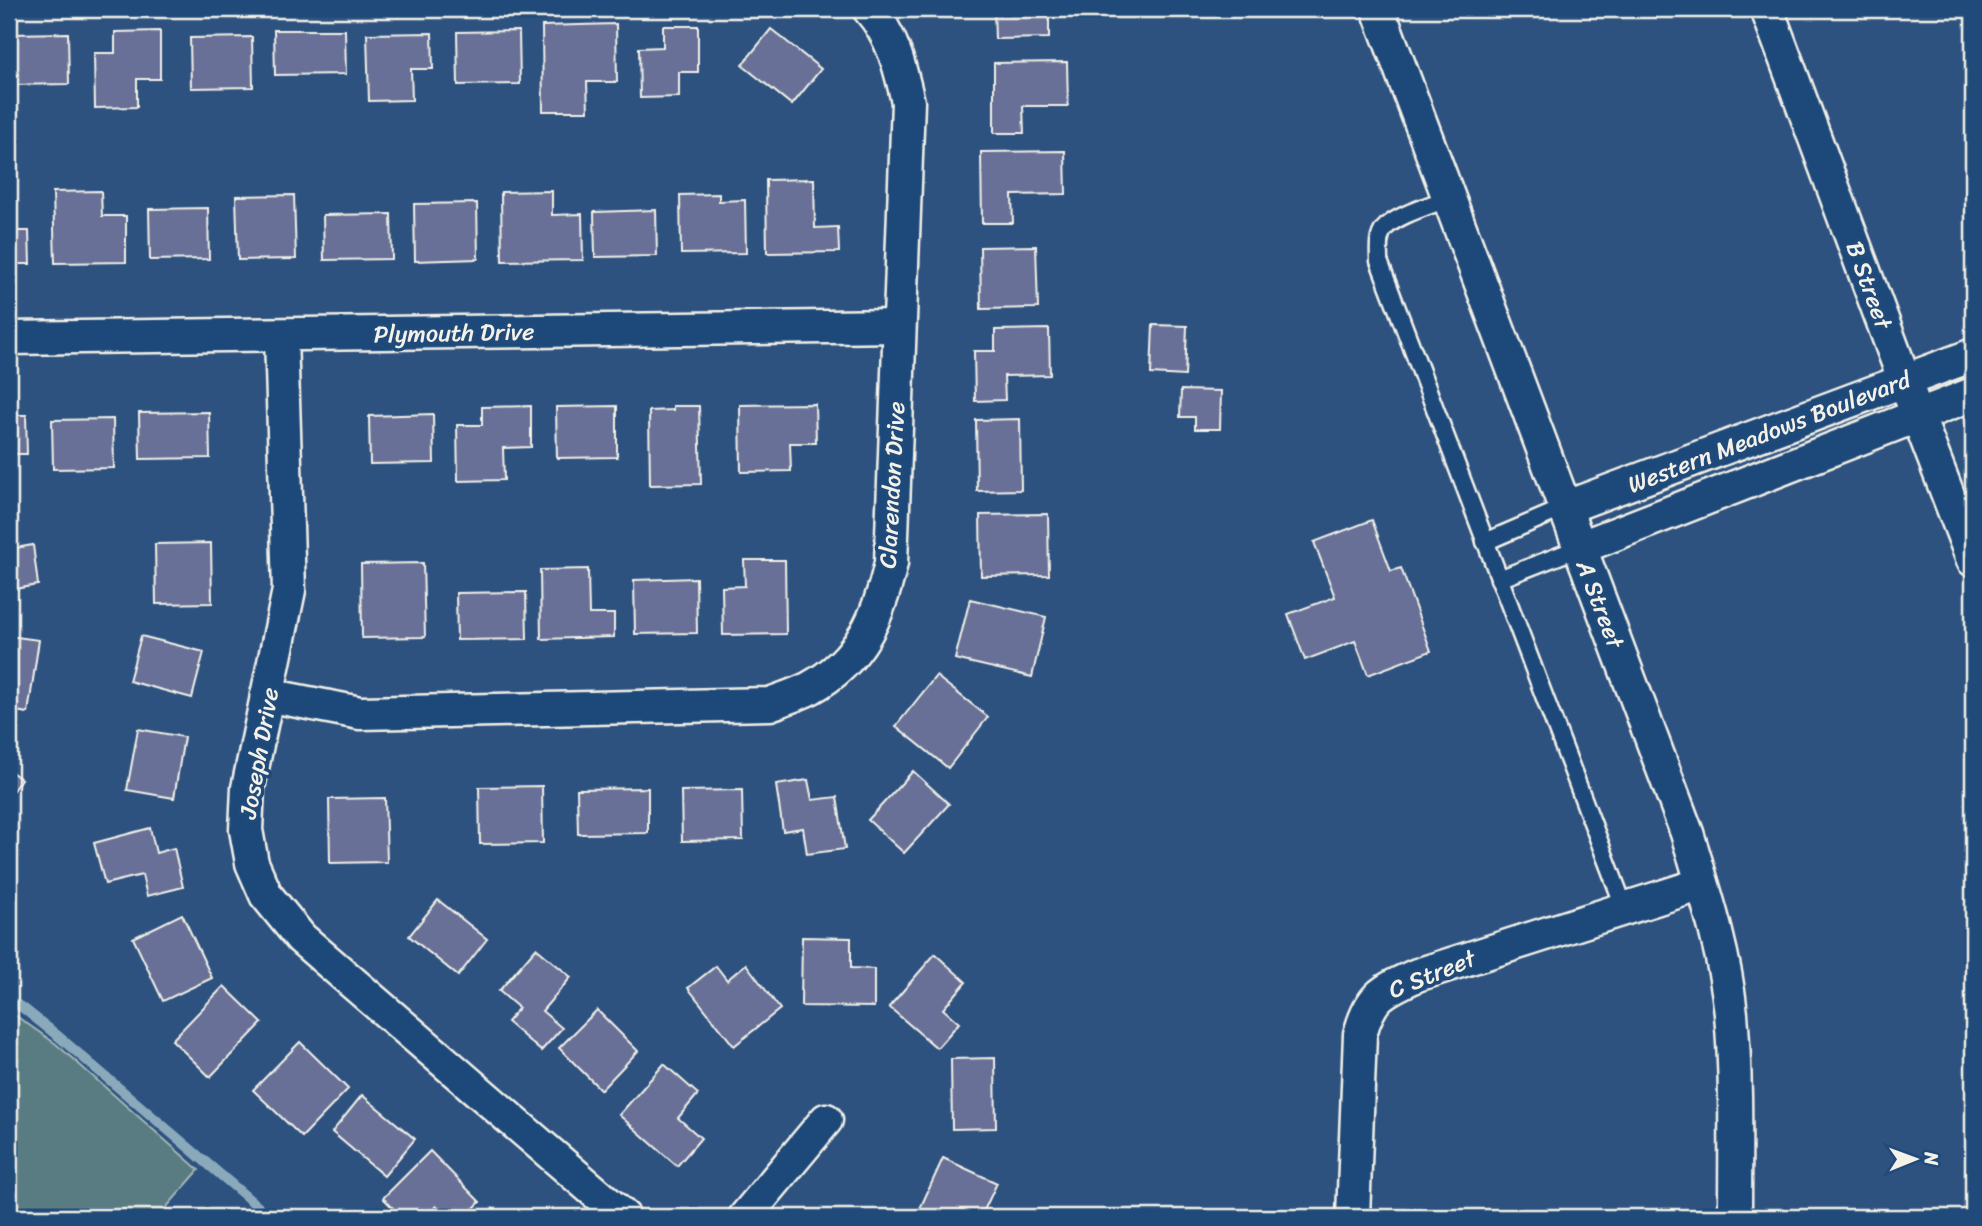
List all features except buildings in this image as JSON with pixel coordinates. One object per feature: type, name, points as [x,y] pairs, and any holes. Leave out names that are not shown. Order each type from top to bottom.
[{"type":"street","name":"Clarendon Drive","points":[[267,695],[360,713],[770,704],[810,688],[840,668],[865,636],[882,603],[891,564],[908,102],[898,58],[880,22],[869,9]]},
{"type":"street","name":"A Street","points":[[1378,9],[1687,833],[1721,954],[1731,1013],[1735,1217]]},
{"type":"street","name":"B Street","points":[[1767,9],[1973,560]]},
{"type":"street","name":"Plymouth Drive","points":[[9,338],[899,326]]},
{"type":"street","name":"Joseph Drive","points":[[281,336],[289,590],[248,788],[246,830],[252,863],[266,895],[301,938],[624,1217]]},
{"type":"street","name":"Western Meadows Boulevard","points":[[1564,508],[1973,355]]},
{"type":"street","name":"Western Meadows Boulevard","points":[[1579,548],[1973,394]]},
{"type":"street","name":"C Street","points":[[1353,1217],[1360,1034],[1367,1008],[1387,988],[1417,975],[1702,884]]},
{"type":"street","points":[[745,1217],[826,1120]]},
{"type":"lane","points":[[1449,198],[1394,222],[1383,230],[1378,243],[1379,261],[1625,909]]},
{"type":"lane","points":[[1485,542],[1564,508]]},
{"type":"lane","points":[[1499,579],[1579,548]]},
{"type":"green space","points":[[9,1011],[56,1044],[199,1170],[158,1217],[9,1217]]},
{"type":"waterway","points":[[9,1001],[23,1008],[58,1036],[270,1217]]}]
